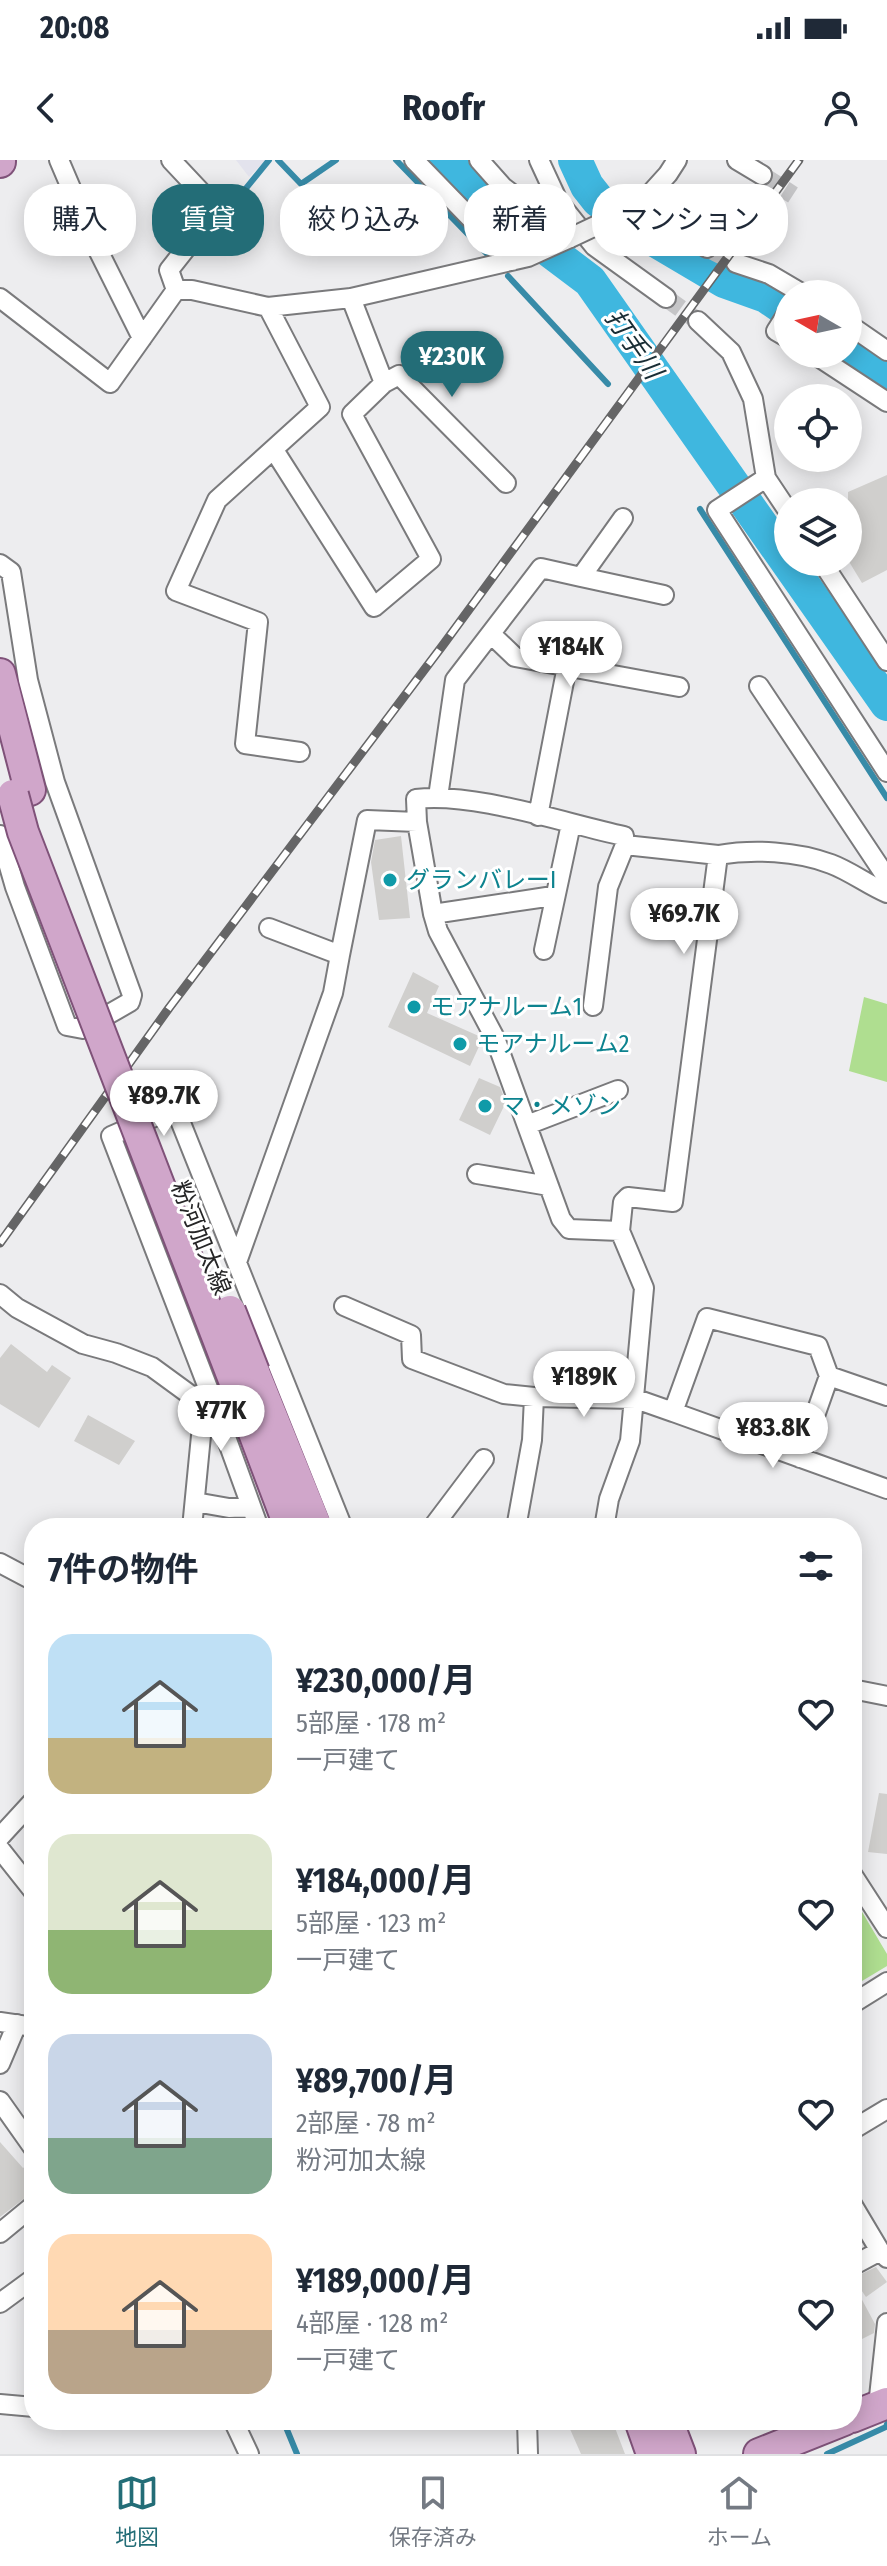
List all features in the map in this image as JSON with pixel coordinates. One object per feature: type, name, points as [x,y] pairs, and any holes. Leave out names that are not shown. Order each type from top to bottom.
[{"type":"main road","name":"粉河加太線","points":[[0,674],[22,792],[23,832],[225,1387],[285,1518]]},
{"type":"main road","name":"粉河加太線","points":[[0,745],[22,792]]},
{"type":"main road","name":"粉河加太線","points":[[225,1387],[310,1518]]},
{"type":"main road","points":[[644,2430],[652,2454]]},
{"type":"main road","points":[[671,2430],[680,2454]]},
{"type":"main road","points":[[759,2454],[819,2430]]},
{"type":"street","points":[[59,160],[94,242],[142,338]]},
{"type":"street","points":[[171,160],[217,209],[169,270],[176,290]]},
{"type":"street","points":[[414,160],[520,259]]},
{"type":"street","points":[[479,160],[500,184]]},
{"type":"street","points":[[539,160],[558,201],[594,246],[666,298]]},
{"type":"street","points":[[657,184],[677,160]]},
{"type":"street","points":[[737,160],[762,175]]},
{"type":"street","points":[[176,290],[192,290],[268,307],[351,298],[527,256]]},
{"type":"street","points":[[736,263],[779,280]]},
{"type":"street","points":[[0,298],[110,383],[176,290]]},
{"type":"street","points":[[351,298],[384,383]]},
{"type":"street","points":[[268,307],[320,407],[217,500],[176,591],[258,622],[245,744],[300,752]]},
{"type":"street","points":[[698,321],[731,352],[753,399],[766,478],[774,490]]},
{"type":"street","points":[[862,334],[887,351]]},
{"type":"street","points":[[835,368],[887,402]]},
{"type":"street","points":[[274,450],[374,607],[431,559],[352,414],[384,383],[399,375],[506,483]]},
{"type":"street","points":[[766,478],[717,510],[887,772]]},
{"type":"street","points":[[581,577],[623,518]]},
{"type":"street","points":[[0,564],[11,572],[28,680],[55,782],[132,995],[130,1002],[83,1029],[67,1026],[15,887],[0,835]]},
{"type":"street","points":[[438,797],[455,680],[541,568],[664,595]]},
{"type":"street","points":[[831,576],[887,661]]},
{"type":"street","points":[[491,634],[515,657],[679,687]]},
{"type":"street","points":[[538,816],[567,666]]},
{"type":"street","points":[[759,686],[887,878]]},
{"type":"street","points":[[593,1006],[608,887],[625,845],[624,836],[492,805],[438,797],[416,799],[417,822],[438,931],[495,1038],[561,1219],[569,1229],[620,1231]]},
{"type":"street","points":[[237,1262],[333,993],[367,820],[417,822]]},
{"type":"street","points":[[544,950],[553,896],[571,824]]},
{"type":"street","points":[[625,845],[718,855],[739,852],[787,855],[830,864],[887,893]]},
{"type":"street","points":[[606,1518],[609,1499],[630,1441],[644,1288],[620,1231],[623,1202],[628,1197],[673,1202],[718,855]]},
{"type":"street","points":[[433,914],[553,896]]},
{"type":"street","points":[[269,928],[340,955]]},
{"type":"street","points":[[527,1125],[618,1090]]},
{"type":"street","points":[[255,1518],[225,1387],[111,1136],[175,1108],[339,1518]]},
{"type":"street","points":[[477,1174],[549,1186]]},
{"type":"street","points":[[0,1294],[17,1308],[83,1344],[225,1387]]},
{"type":"street","points":[[344,1306],[411,1335],[412,1359],[504,1394],[636,1399],[887,1489]]},
{"type":"street","points":[[673,1412],[707,1318],[818,1346],[829,1376],[800,1458]]},
{"type":"street","points":[[829,1376],[887,1396]]},
{"type":"street","points":[[193,1518],[225,1387]]},
{"type":"street","points":[[518,1518],[532,1440],[534,1397]]},
{"type":"street","points":[[440,1518],[484,1459]]},
{"type":"street","points":[[195,1502],[229,1508],[251,1507]]},
{"type":"street","points":[[0,1563],[24,1576]]},
{"type":"street","points":[[862,1691],[887,1696]]},
{"type":"street","points":[[0,1837],[24,1811]]},
{"type":"street","points":[[0,1849],[24,1879]]},
{"type":"street","points":[[862,1889],[887,1928]]},
{"type":"street","points":[[862,1998],[887,1982]]},
{"type":"street","points":[[0,2064],[17,2024]]},
{"type":"street","points":[[0,2101],[24,2135]]},
{"type":"street","points":[[862,2124],[887,2109]]},
{"type":"street","points":[[0,2233],[24,2213]]},
{"type":"street","points":[[862,2220],[883,2255],[862,2262]]},
{"type":"street","points":[[0,2303],[24,2285]]},
{"type":"street","points":[[872,2409],[887,2323]]},
{"type":"street","points":[[0,2404],[24,2403]]},
{"type":"street","points":[[238,2430],[249,2454]]},
{"type":"street","points":[[527,2430],[528,2454]]},
{"type":"shaded area","points":[[236,160],[266,160],[249,177]]},
{"type":"green space","points":[[864,997],[887,1004],[887,1082],[849,1071]]},
{"type":"green space","points":[[862,1912],[887,1954],[887,1966],[862,1981]]},
{"type":"building","points":[[887,475],[887,570],[862,583],[858,576],[862,576],[862,488],[857,488]]},
{"type":"building","name":"グランバレーI","points":[[401,836],[410,918],[379,920],[371,862],[375,840]]},
{"type":"building","points":[[413,972],[439,986],[427,1013],[481,1037],[470,1066],[388,1027]]},
{"type":"building","name":"マ・メゾン","points":[[479,1078],[500,1087],[506,1102],[490,1135],[459,1120]]},
{"type":"building","points":[[11,1344],[47,1372],[52,1365],[71,1378],[39,1428],[0,1404],[0,1358]]},
{"type":"building","points":[[88,1415],[135,1441],[119,1465],[74,1441]]},
{"type":"building","points":[[879,1793],[887,1794],[887,1854],[868,1852]]},
{"type":"building","points":[[0,2142],[24,2167],[24,2199],[0,2217]]},
{"type":"building","points":[[876,2267],[887,2282],[866,2297],[862,2291],[862,2274]]},
{"type":"building","points":[[862,2300],[875,2324],[874,2333],[862,2339]]},
{"type":"building","points":[[570,2430],[616,2430],[625,2454],[581,2454]]},
{"type":"waterway","points":[[249,184],[269,160]]},
{"type":"waterway","points":[[278,160],[301,184],[336,160]]},
{"type":"waterway","points":[[396,160],[491,258]]},
{"type":"waterway","name":"打手川","points":[[446,160],[480,198],[590,281],[887,704]]},
{"type":"waterway","points":[[575,160],[587,186],[598,200],[633,227],[724,281],[774,301]]},
{"type":"waterway","points":[[508,276],[608,384]]},
{"type":"waterway","points":[[862,360],[887,377]]},
{"type":"waterway","points":[[700,509],[887,798]]},
{"type":"waterway","points":[[827,2454],[887,2424]]},
{"type":"waterway","points":[[287,2430],[297,2454]]},
{"type":"tunnel","points":[[762,175],[793,195]]},
{"type":"tunnel","points":[[722,256],[736,263]]},
{"type":"tunnel","points":[[666,298],[698,321]]},
{"type":"railway","points":[[0,1243],[169,1008],[443,645],[799,160]]},
{"type":"place","name":"グランバレーI","points":[[390,880]]},
{"type":"place","name":"モアナルーム1","points":[[414,1007]]},
{"type":"place","name":"モアナルーム2","points":[[460,1044]]},
{"type":"place","name":"マ・メゾン","points":[[485,1106]]}]
